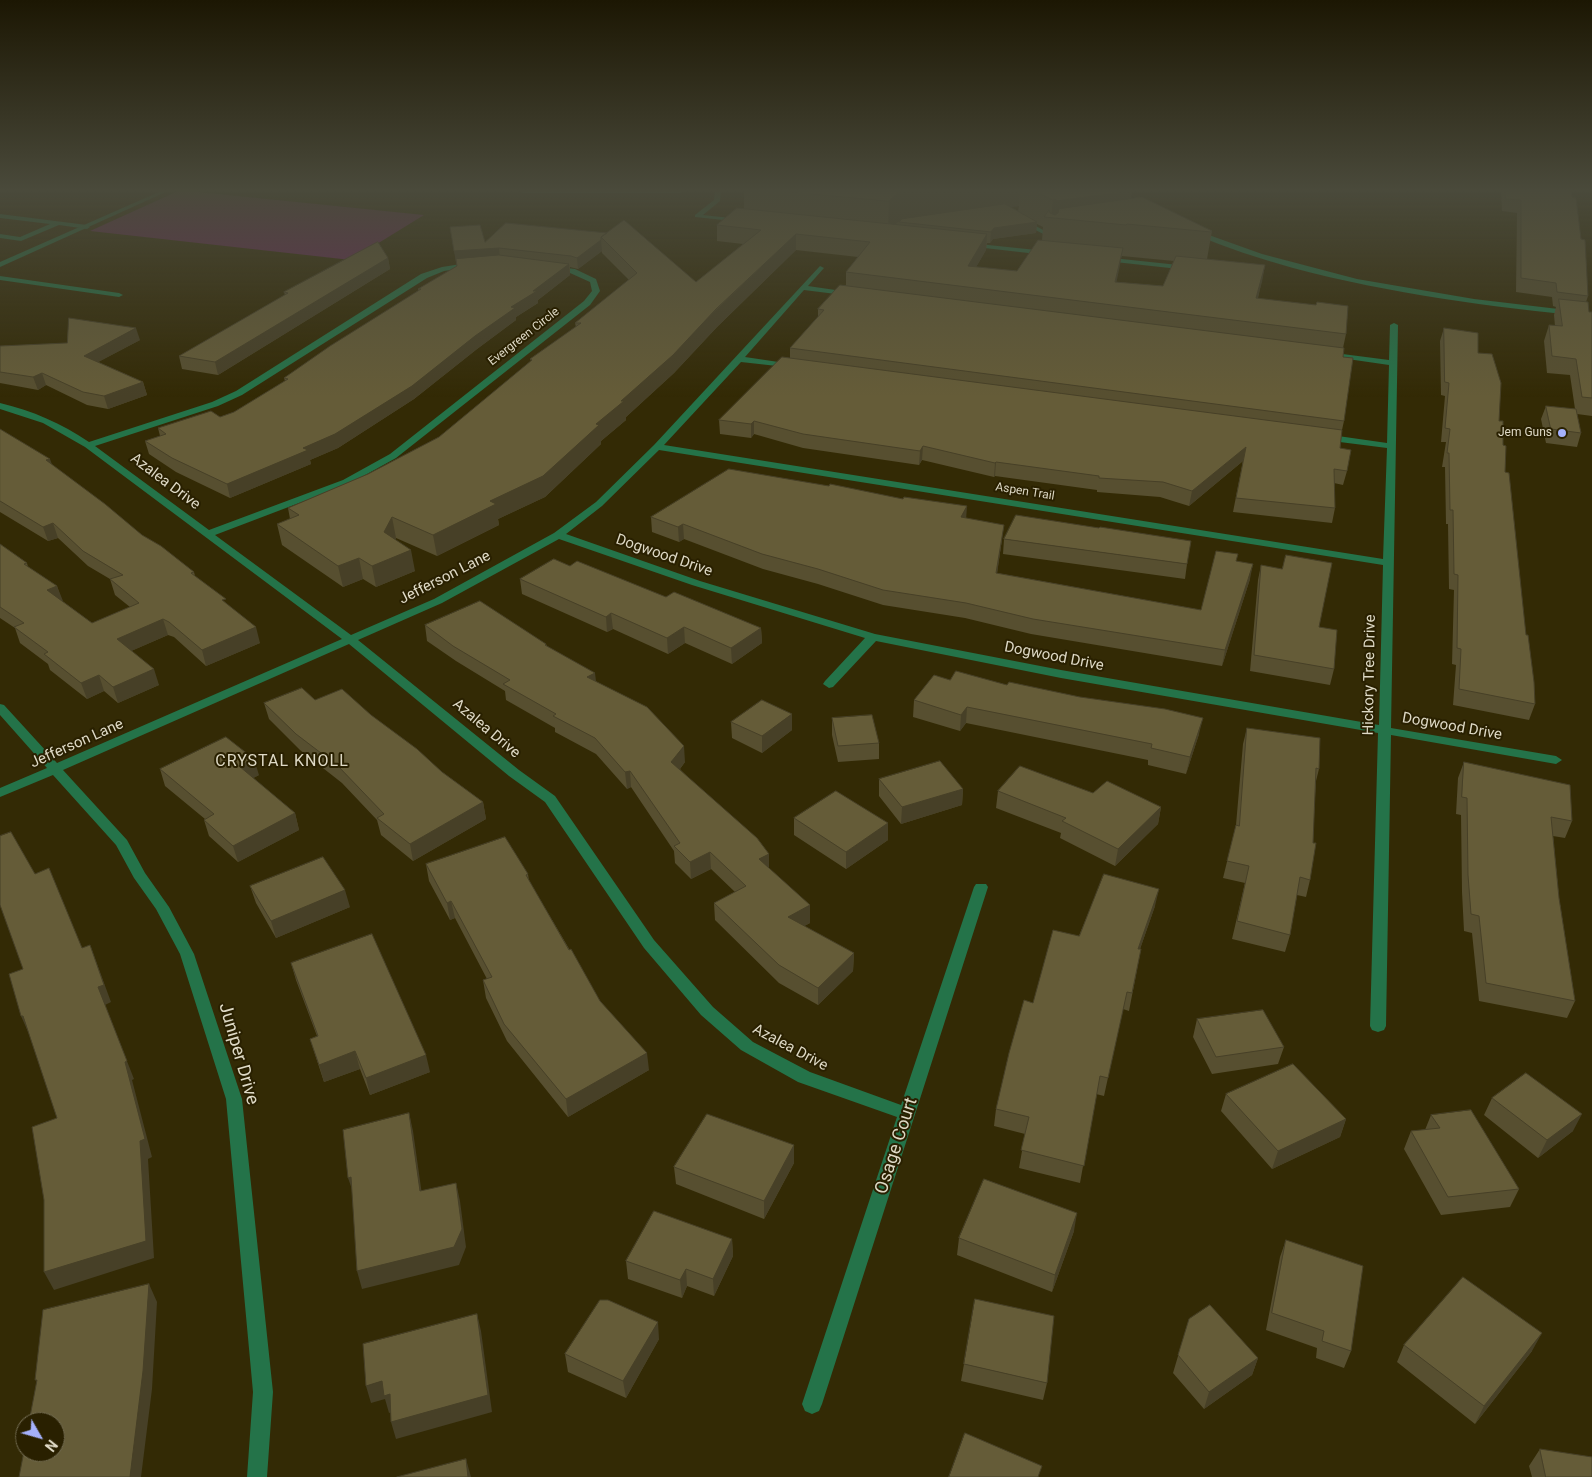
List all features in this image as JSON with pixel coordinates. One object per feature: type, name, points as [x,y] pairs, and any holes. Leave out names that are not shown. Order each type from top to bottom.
[{"type":"street","points":[[0,265],[12,260]]},
{"type":"street","points":[[1108,260],[1195,269]]},
{"type":"street","points":[[1273,260],[1395,289],[1476,302],[1592,314]]},
{"type":"street","points":[[88,445],[223,401],[239,393],[424,276],[461,265],[487,263]]},
{"type":"street","name":"Evergreen Circle","points":[[208,534],[346,482],[394,456],[587,302],[596,291],[593,282],[572,271],[544,267]]},
{"type":"street","name":"Jefferson Lane","points":[[0,793],[438,601],[558,535],[599,504],[658,447],[740,359],[820,268]]},
{"type":"street","points":[[0,278],[119,295]]},
{"type":"street","points":[[802,288],[861,296]]},
{"type":"street","name":"Hickory Tree Drive","points":[[1378,1026],[1394,325]]},
{"type":"street","points":[[1314,353],[1393,363]]},
{"type":"street","points":[[740,359],[799,367]]},
{"type":"street","name":"Azalea Drive","points":[[0,406],[37,414],[60,426],[88,445],[351,640],[514,773],[550,799],[649,944],[707,1011],[747,1046],[804,1077],[908,1114]]},
{"type":"street","points":[[1312,436],[1391,446]]},
{"type":"street","name":"Aspen Trail","points":[[658,447],[1389,563]]},
{"type":"street","name":"Dogwood Drive","points":[[558,535],[696,583],[873,637],[1061,674],[1556,760]]},
{"type":"street","points":[[829,684],[873,637]]},
{"type":"street","name":"Juniper Drive","points":[[0,708],[122,843],[139,874],[162,907],[187,954],[234,1099],[263,1392],[257,1477]]},
{"type":"street","name":"Osage Court","points":[[812,1404],[981,887]]},
{"type":"building","points":[[344,260],[385,260],[215,362],[179,356],[288,293],[284,292]]},
{"type":"building","points":[[456,260],[537,260],[569,264],[533,291],[537,291],[511,307],[515,308],[475,336],[412,386],[335,434],[303,448],[308,450],[227,484],[172,458],[145,441],[166,434],[158,428],[211,411],[220,417],[234,412],[288,379],[284,378],[330,346],[457,266]]},
{"type":"building","points":[[624,260],[670,260],[696,282],[724,260],[768,260],[716,309],[673,355],[621,401],[624,401],[596,424],[599,425],[543,476],[490,501],[496,504],[433,535],[392,517],[384,532],[411,550],[372,566],[359,558],[338,566],[277,524],[299,515],[288,508],[368,474],[439,437],[532,360],[530,359],[581,323],[575,323],[637,273]]},
{"type":"building","points":[[856,260],[972,260],[968,266],[1017,271],[1025,260],[1120,260],[1115,282],[1163,286],[1174,260],[1215,260],[1265,265],[1256,298],[1316,305],[1317,302],[1348,306],[1346,334],[846,272]]},
{"type":"building","points":[[1521,260],[1586,260],[1588,296],[1557,292],[1556,283],[1521,278]]},
{"type":"building","points":[[840,285],[1344,348],[1343,357],[1353,358],[1344,421],[790,348],[824,310],[818,309]]},
{"type":"building","points":[[1559,299],[1588,302],[1589,312],[1592,312],[1592,398],[1582,397],[1576,359],[1552,356],[1549,325],[1562,326]]},
{"type":"building","points":[[69,318],[136,328],[84,356],[143,382],[104,396],[83,392],[42,373],[33,377],[0,372],[0,346],[67,343]]},
{"type":"building","points":[[1444,328],[1478,333],[1478,353],[1492,354],[1501,383],[1499,421],[1503,421],[1503,445],[1506,446],[1505,472],[1509,473],[1535,704],[1459,689],[1461,649],[1457,648],[1458,575],[1454,574],[1453,510],[1450,510],[1449,453],[1447,453],[1450,429],[1445,428],[1449,383],[1445,382]]},
{"type":"building","points":[[782,357],[1342,430],[1340,448],[1351,450],[1347,471],[1334,469],[1335,508],[1236,498],[1246,447],[1192,491],[1163,482],[1099,478],[1099,476],[995,463],[923,446],[920,451],[803,434],[754,421],[751,424],[719,420]]},
{"type":"building","points":[[1546,406],[1576,409],[1581,433],[1551,429]]},
{"type":"building","points":[[0,429],[50,459],[46,460],[105,504],[142,535],[161,546],[194,572],[191,573],[226,599],[222,600],[256,627],[202,650],[163,619],[117,639],[154,669],[113,687],[99,675],[81,683],[44,654],[48,652],[14,627],[24,623],[0,607],[0,544],[27,563],[24,564],[57,586],[47,590],[92,623],[139,603],[110,579],[123,575],[83,551],[53,523],[43,527],[0,501]]},
{"type":"building","points":[[729,469],[829,486],[830,484],[903,499],[904,497],[967,506],[961,517],[1004,525],[996,573],[1201,610],[1216,551],[1238,554],[1236,561],[1253,564],[1225,650],[1033,619],[966,603],[883,590],[818,569],[762,554],[683,524],[678,527],[651,517]]},
{"type":"building","points":[[1016,515],[1191,541],[1187,564],[1004,539]]},
{"type":"building","points":[[1286,555],[1332,563],[1319,627],[1337,630],[1334,669],[1254,655],[1261,565],[1282,569]]},
{"type":"building","points":[[554,559],[570,566],[577,561],[666,597],[674,592],[761,628],[731,648],[684,627],[667,638],[611,613],[606,617],[520,579]]},
{"type":"building","points":[[480,601],[545,645],[595,673],[587,677],[647,707],[684,746],[671,762],[757,838],[769,854],[759,859],[810,905],[788,917],[854,953],[818,988],[779,965],[714,903],[746,886],[710,852],[690,862],[674,846],[680,843],[630,771],[625,772],[595,738],[553,716],[556,714],[503,684],[510,680],[453,646],[425,625]]},
{"type":"building","points":[[956,671],[1007,685],[1009,682],[1080,697],[1165,709],[1203,718],[1190,757],[1151,748],[1152,744],[967,707],[961,715],[914,700],[934,675],[950,680]]},
{"type":"building","points":[[302,688],[315,700],[342,689],[371,715],[417,749],[442,772],[483,802],[410,844],[377,818],[384,814],[338,766],[296,734],[264,703]]},
{"type":"building","points":[[762,700],[792,714],[762,736],[731,722]]},
{"type":"building","points":[[872,715],[879,743],[838,746],[832,718]]},
{"type":"building","points":[[1247,728],[1320,738],[1319,769],[1316,768],[1313,843],[1316,843],[1310,880],[1300,877],[1290,935],[1237,921],[1249,866],[1227,861],[1236,825],[1239,826]]},
{"type":"building","points":[[226,737],[254,759],[239,766],[295,813],[233,846],[204,820],[214,814],[160,769]]},
{"type":"building","points":[[940,761],[963,789],[902,807],[879,779]]},
{"type":"building","points":[[1464,762],[1570,785],[1572,821],[1551,817],[1559,898],[1575,1001],[1486,983],[1479,916],[1471,914],[1468,875],[1467,798],[1462,797]]},
{"type":"building","points":[[1020,766],[1093,793],[1107,781],[1161,807],[1118,849],[1062,821],[1066,818],[998,791]]},
{"type":"building","points":[[836,791],[888,823],[846,852],[794,818]]},
{"type":"building","points":[[11,832],[35,874],[49,868],[82,948],[90,945],[104,985],[98,987],[127,1061],[125,1062],[145,1139],[140,1141],[146,1241],[44,1272],[44,1200],[32,1127],[57,1118],[23,1016],[21,1016],[9,974],[23,969],[0,905],[0,836]]},
{"type":"building","points":[[505,837],[600,1001],[647,1053],[566,1099],[504,1024],[483,980],[492,977],[451,901],[447,903],[426,864]]},
{"type":"building","points":[[323,857],[345,890],[271,921],[250,886]]},
{"type":"building","points":[[1104,874],[1159,889],[1138,949],[1141,949],[1132,993],[1127,992],[1108,1078],[1100,1076],[1084,1166],[1021,1150],[1029,1117],[996,1109],[1024,1000],[1033,1003],[1053,930],[1079,936]]},
{"type":"building","points":[[372,934],[426,1055],[366,1078],[355,1051],[319,1065],[310,1039],[318,1036],[291,963]]},
{"type":"building","points":[[1263,1010],[1284,1047],[1216,1057],[1197,1019]]},
{"type":"building","points":[[1293,1064],[1346,1119],[1278,1151],[1226,1094]]},
{"type":"building","points":[[1526,1073],[1582,1114],[1547,1140],[1492,1098]]},
{"type":"building","points":[[1471,1110],[1519,1189],[1448,1197],[1411,1131],[1440,1128],[1431,1115]]},
{"type":"building","points":[[409,1113],[420,1191],[456,1183],[462,1229],[454,1247],[357,1271],[351,1177],[348,1178],[343,1130]]},
{"type":"building","points":[[707,1114],[794,1145],[764,1201],[674,1167]]},
{"type":"building","points":[[984,1179],[1077,1213],[1055,1275],[959,1238]]},
{"type":"building","points":[[654,1211],[732,1239],[713,1279],[686,1269],[680,1280],[626,1261]]},
{"type":"building","points":[[1286,1240],[1363,1266],[1351,1351],[1322,1341],[1324,1331],[1272,1313]]},
{"type":"building","points":[[1463,1277],[1542,1333],[1484,1406],[1404,1345]]},
{"type":"building","points":[[149,1284],[143,1371],[130,1477],[19,1477],[22,1462],[65,1462],[65,1412],[31,1412],[37,1380],[35,1380],[43,1310]]},
{"type":"building","points":[[975,1299],[1054,1316],[1047,1383],[964,1364]]},
{"type":"building","points":[[600,1300],[608,1300],[658,1322],[623,1381],[565,1354]]},
{"type":"building","points":[[1210,1305],[1258,1358],[1209,1392],[1178,1355],[1189,1319]]},
{"type":"building","points":[[477,1314],[488,1395],[391,1422],[390,1394],[384,1396],[382,1381],[366,1386],[363,1344]]},
{"type":"building","points":[[965,1433],[1042,1466],[1038,1477],[949,1477]]},
{"type":"building","points":[[1540,1449],[1592,1457],[1592,1477],[1546,1477]]},
{"type":"building","points":[[466,1459],[468,1477],[397,1477]]},
{"type":"place","name":"Jem Guns","points":[[1562,433]]},
{"type":"district","name":"CRYSTAL KNOLL","points":[[282,762]]}]
